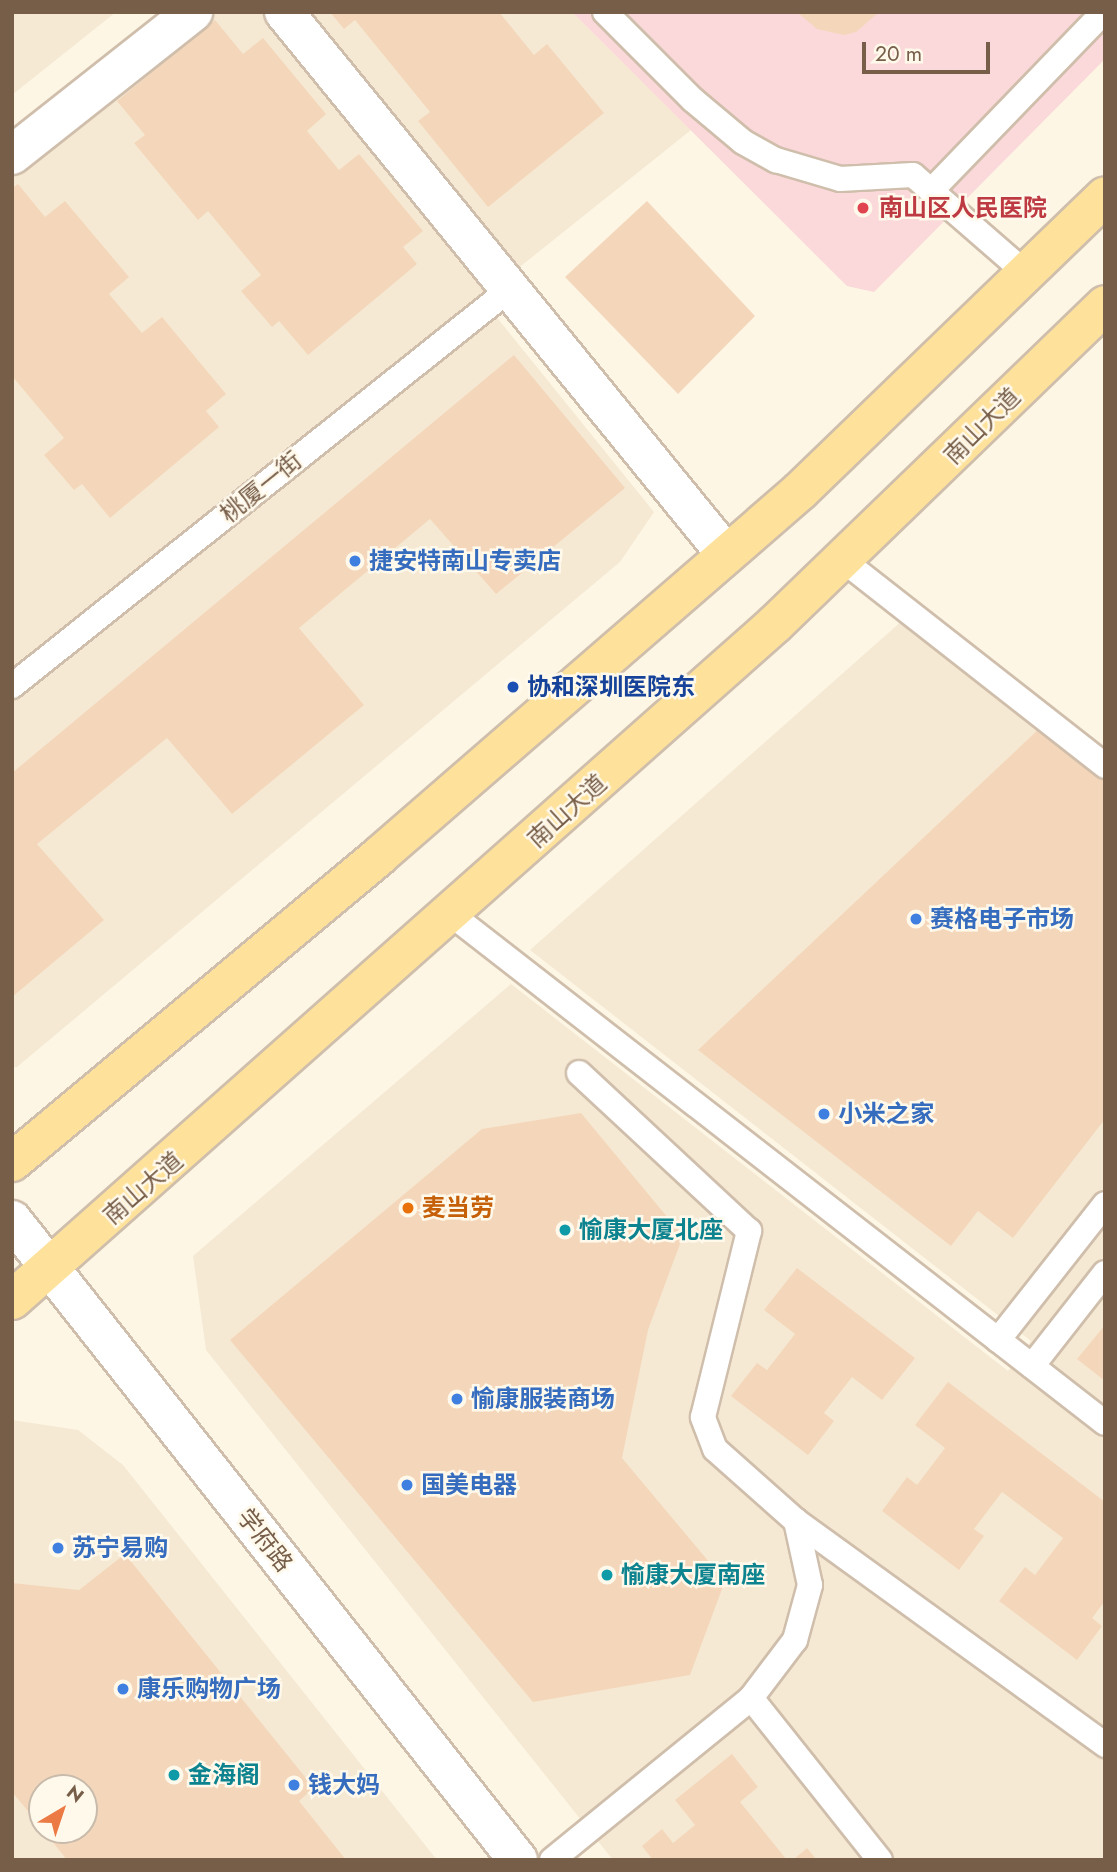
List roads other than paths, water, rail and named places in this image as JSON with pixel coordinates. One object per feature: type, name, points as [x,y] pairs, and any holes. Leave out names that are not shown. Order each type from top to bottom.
[{"type":"main road","points":[[12,1162],[379,856],[726,554],[886,411],[1028,275],[1105,196]]},
{"type":"main road","name":"南山大道","points":[[12,1300],[51,1269],[452,915],[844,561],[1105,305]]},
{"type":"street","points":[[12,155],[193,12]]},
{"type":"street","points":[[284,12],[726,554]]},
{"type":"street","name":"学府路","points":[[12,1220],[518,1860]]},
{"type":"lane","points":[[605,12],[716,122],[776,160],[840,179],[913,175],[1028,275]]},
{"type":"lane","points":[[931,191],[1104,12]]},
{"type":"lane","name":"桃厦一街","points":[[12,686],[510,289]]},
{"type":"lane","points":[[844,561],[1105,766]]},
{"type":"lane","points":[[452,915],[1105,1423]]},
{"type":"lane","points":[[579,1073],[749,1231],[703,1417],[715,1450],[796,1521],[1105,1745]]},
{"type":"lane","points":[[998,1340],[1105,1204]]},
{"type":"lane","points":[[1032,1366],[1105,1273]]},
{"type":"lane","points":[[552,1860],[751,1698],[795,1640],[810,1585],[796,1521]]},
{"type":"lane","points":[[751,1698],[880,1860]]},
{"type":"place","name":"南山区人民医院","points":[[863,208]]},
{"type":"place","name":"捷安特南山专卖店","points":[[355,561]]},
{"type":"place","name":"协和深圳医院东","points":[[513,687]]},
{"type":"place","name":"赛格电子市场","points":[[916,919]]},
{"type":"place","name":"小米之家","points":[[824,1114]]},
{"type":"place","name":"麦当劳","points":[[408,1208]]},
{"type":"place","name":"愉康大厦北座","points":[[565,1230]]},
{"type":"place","name":"愉康服装商场","points":[[457,1399]]},
{"type":"place","name":"国美电器","points":[[407,1485]]},
{"type":"place","name":"苏宁易购","points":[[58,1548]]},
{"type":"place","name":"愉康大厦南座","points":[[607,1575]]},
{"type":"place","name":"康乐购物广场","points":[[123,1689]]},
{"type":"place","name":"金海阁","points":[[174,1775]]},
{"type":"place","name":"钱大妈","points":[[294,1785]]}]
